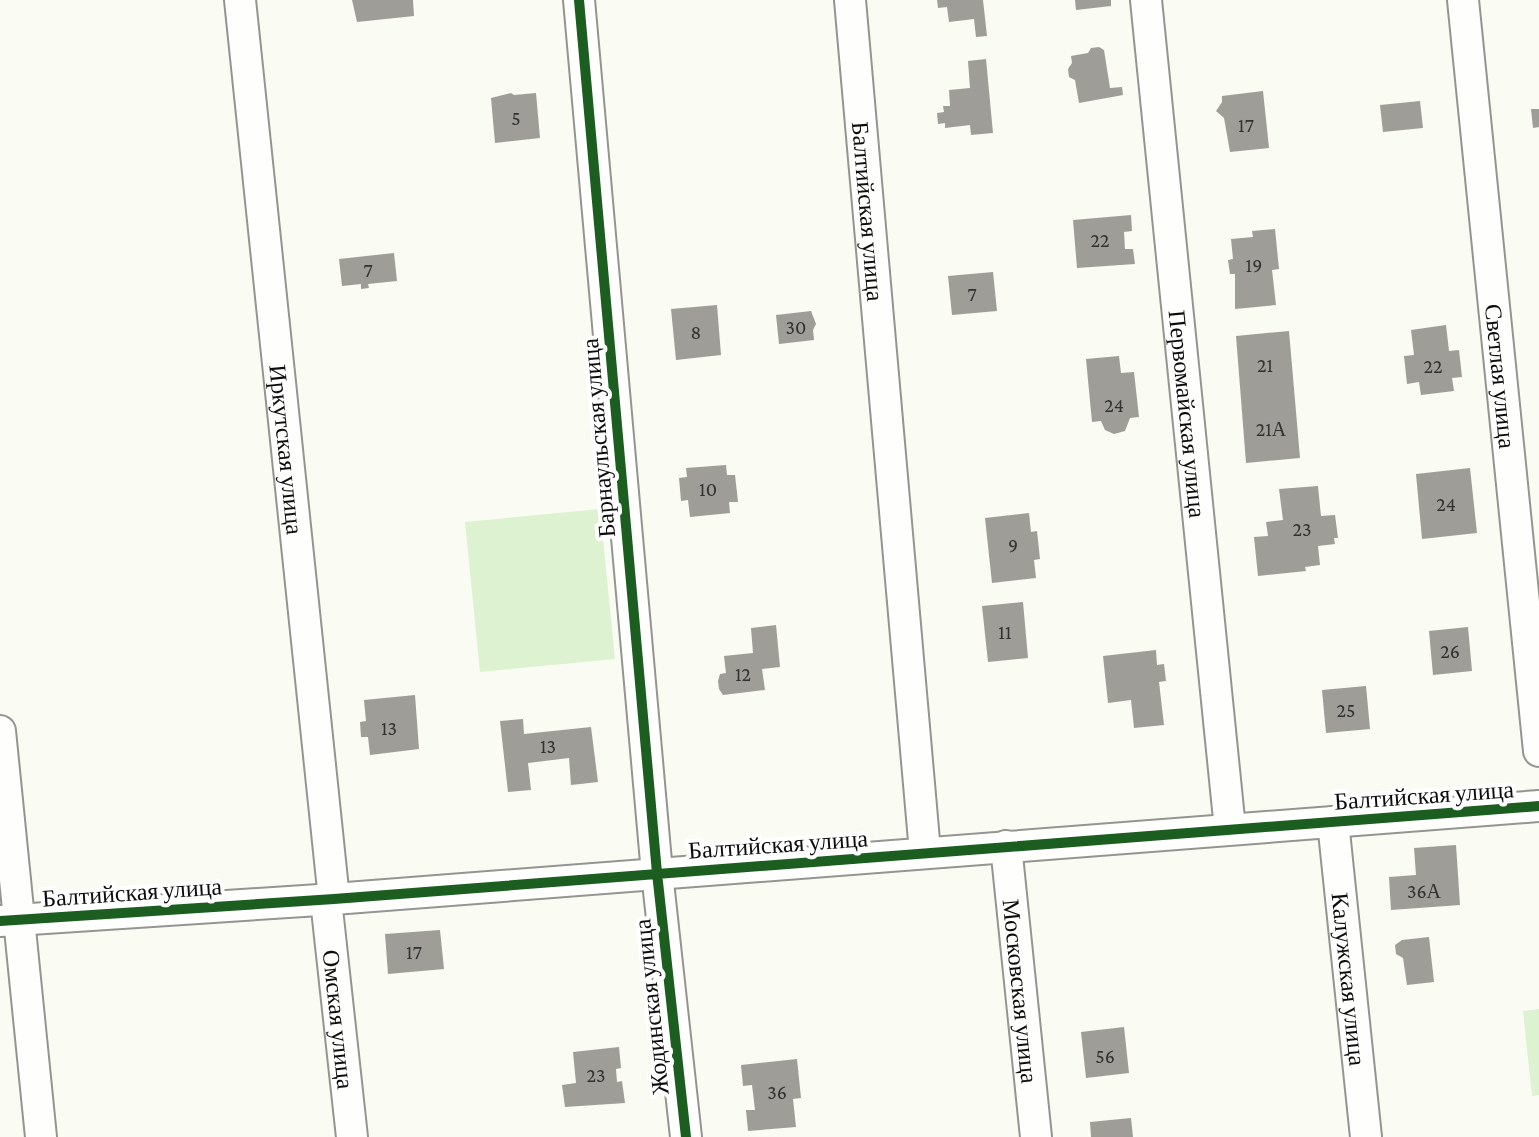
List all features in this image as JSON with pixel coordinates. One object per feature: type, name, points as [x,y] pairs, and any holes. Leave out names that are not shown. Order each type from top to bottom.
[{"type":"street","name":"Иркутская улица","points":[[240,0],[330,900]]},
{"type":"street","name":"Барнаульская улица","points":[[579,0],[657,873]]},
{"type":"street","name":"Балтийская улица","points":[[850,0],[925,852]]},
{"type":"street","name":"Первомайская улица","points":[[1146,0],[1230,829]]},
{"type":"street","name":"Светлая улица","points":[[1463,0],[1539,751]]},
{"type":"street","points":[[0,731],[10,920],[41,1137]]},
{"type":"street","name":"Балтийская улица","points":[[10,920],[330,900],[1539,806]]},
{"type":"street","name":"Калужская улица","points":[[1333,822],[1366,1137]]},
{"type":"street","name":"Московская улица","points":[[1006,846],[1036,1137]]},
{"type":"street","name":"Жодинская улица","points":[[657,873],[686,1137]]},
{"type":"street","name":"Омская улица","points":[[330,900],[352,1137]]},
{"type":"green space","points":[[600,509],[615,659],[480,672],[465,522]]},
{"type":"green space","points":[[1539,1009],[1539,1095],[1532,1096],[1523,1011]]},
{"type":"building","points":[[352,0],[413,0],[414,16],[357,22]]},
{"type":"building","points":[[937,0],[983,0],[987,36],[976,37],[974,19],[949,22],[947,7],[938,8]]},
{"type":"building","points":[[1075,0],[1111,0],[1111,6],[1076,10]]},
{"type":"building","points":[[1099,47],[1104,50],[1110,88],[1122,87],[1123,95],[1079,103],[1075,80],[1069,77],[1071,56]]},
{"type":"building","points":[[986,59],[993,133],[971,135],[970,125],[945,128],[945,123],[938,124],[937,113],[944,112],[943,106],[950,106],[949,90],[970,88],[968,61]]},
{"type":"building","points":[[1263,91],[1269,148],[1230,152],[1224,118],[1216,111],[1222,96]]},
{"type":"building","points":[[511,93],[536,93],[540,138],[495,143],[491,98]]},
{"type":"building","points":[[1420,101],[1423,128],[1383,132],[1380,105]]},
{"type":"building","points":[[1531,109],[1539,109],[1539,127],[1533,128]]},
{"type":"building","points":[[1131,215],[1132,231],[1124,232],[1125,249],[1133,249],[1135,264],[1077,268],[1073,220]]},
{"type":"building","points":[[1275,229],[1279,269],[1272,270],[1276,305],[1235,309],[1235,274],[1230,274],[1228,260],[1233,259],[1231,239],[1253,237],[1252,231]]},
{"type":"building","points":[[394,253],[397,281],[368,284],[369,288],[361,289],[361,284],[342,286],[339,259]]},
{"type":"building","points":[[993,272],[997,311],[952,315],[948,276]]},
{"type":"building","points":[[717,305],[721,355],[676,360],[671,309]]},
{"type":"building","points":[[811,311],[816,324],[814,340],[779,344],[776,315]]},
{"type":"building","points":[[1446,325],[1449,351],[1459,350],[1462,377],[1452,378],[1454,391],[1421,395],[1419,382],[1407,384],[1404,356],[1414,355],[1411,330]]},
{"type":"building","points":[[1289,331],[1300,458],[1246,463],[1236,336]]},
{"type":"building","points":[[1119,356],[1121,373],[1134,372],[1139,417],[1130,418],[1125,431],[1114,434],[1105,430],[1101,421],[1092,422],[1086,359]]},
{"type":"building","points":[[726,465],[727,475],[735,475],[738,502],[729,502],[730,513],[690,517],[688,500],[681,501],[679,478],[687,477],[686,468]]},
{"type":"building","points":[[1470,468],[1477,533],[1422,539],[1416,474]]},
{"type":"building","points":[[1318,486],[1321,516],[1335,515],[1338,538],[1334,538],[1335,544],[1318,546],[1320,565],[1305,567],[1306,571],[1258,576],[1254,537],[1268,536],[1266,522],[1283,520],[1279,489]]},
{"type":"building","points":[[1029,513],[1031,532],[1037,531],[1040,559],[1034,560],[1036,578],[992,583],[985,518]]},
{"type":"building","points":[[1023,602],[1028,658],[988,662],[982,606]]},
{"type":"building","points":[[776,625],[780,667],[762,669],[765,690],[723,695],[718,681],[720,674],[726,673],[724,656],[753,653],[751,628]]},
{"type":"building","points":[[1468,627],[1472,671],[1433,675],[1429,631]]},
{"type":"building","points":[[1156,650],[1157,665],[1164,664],[1166,681],[1159,682],[1164,725],[1134,728],[1131,700],[1108,703],[1103,656]]},
{"type":"building","points":[[1366,686],[1370,729],[1326,733],[1322,690]]},
{"type":"building","points":[[415,695],[419,749],[370,755],[368,737],[361,737],[360,722],[366,721],[364,700]]},
{"type":"building","points":[[523,719],[524,734],[591,727],[598,782],[571,785],[569,758],[528,763],[531,790],[508,792],[500,721]]},
{"type":"building","points":[[1456,845],[1460,905],[1391,910],[1389,877],[1416,875],[1414,848]]},
{"type":"building","points":[[440,930],[444,969],[388,974],[385,934]]},
{"type":"building","points":[[1429,937],[1434,982],[1407,985],[1403,958],[1396,954],[1395,945],[1402,940]]},
{"type":"building","points":[[1124,1027],[1129,1073],[1086,1078],[1081,1032]]},
{"type":"building","points":[[619,1047],[621,1068],[616,1069],[617,1082],[622,1081],[625,1103],[565,1107],[562,1085],[576,1083],[573,1052]]},
{"type":"building","points":[[797,1059],[801,1098],[793,1099],[796,1127],[748,1131],[746,1110],[755,1110],[752,1085],[743,1086],[741,1065]]},
{"type":"building","points":[[1131,1118],[1133,1137],[1091,1137],[1090,1122]]},
{"type":"cycle path","points":[[579,0],[657,873],[686,1137]]},
{"type":"cycle path","points":[[0,921],[334,899],[1539,806]]}]
